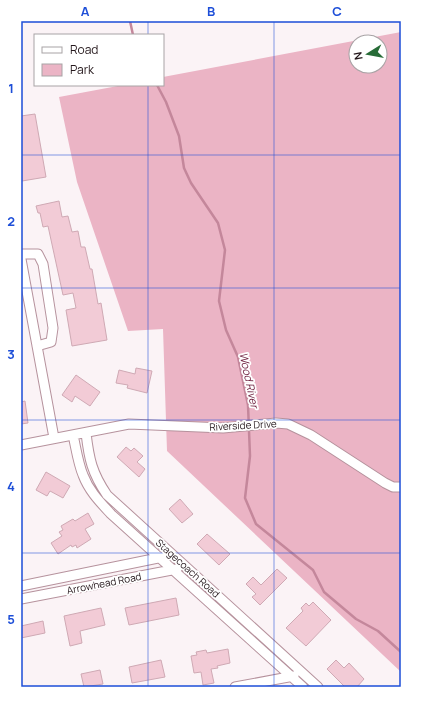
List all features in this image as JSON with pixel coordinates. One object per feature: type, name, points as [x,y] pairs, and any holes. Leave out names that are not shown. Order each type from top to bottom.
[{"type":"street","points":[[21,254],[38,254],[43,264],[53,328],[51,342],[37,346]]},
{"type":"street","points":[[21,259],[54,438]]},
{"type":"street","points":[[21,313],[31,311]]},
{"type":"street","name":"Riverside Drive","points":[[21,445],[129,424],[178,425],[208,428],[276,422],[296,427],[311,435],[385,483],[393,487],[401,488]]},
{"type":"street","name":"Stagecoach Road","points":[[86,433],[88,454],[93,472],[108,495],[317,685]]},
{"type":"street","name":"Stagecoach Road","points":[[73,435],[83,475],[90,488],[111,514],[291,676],[300,687]]},
{"type":"street","name":"Arrowhead Road","points":[[21,586],[175,555]]},
{"type":"street","name":"Arrowhead Road","points":[[21,599],[187,567]]},
{"type":"street","points":[[235,687],[305,673]]},
{"type":"street","points":[[300,687],[317,685]]},
{"type":"green space","points":[[401,32],[401,672],[167,451],[163,329],[128,331],[77,182],[59,97],[118,86],[164,86],[164,77],[348,42],[348,74],[388,74],[388,34]]},
{"type":"building","points":[[35,114],[46,177],[22,181],[21,116]]},
{"type":"building","points":[[59,201],[62,217],[68,216],[72,232],[78,231],[81,247],[85,247],[90,269],[92,269],[98,304],[101,303],[107,340],[72,346],[66,310],[76,308],[73,293],[63,295],[48,226],[43,227],[40,213],[38,213],[36,206]]},
{"type":"building","points":[[136,368],[152,371],[147,393],[127,388],[128,385],[116,383],[119,370],[135,374]]},
{"type":"building","points":[[76,375],[100,392],[90,406],[75,396],[72,402],[62,395]]},
{"type":"building","points":[[25,401],[28,423],[21,424],[21,402]]},
{"type":"building","points":[[126,447],[131,451],[134,448],[143,456],[137,462],[145,469],[139,477],[117,457]]},
{"type":"building","points":[[46,472],[70,486],[63,498],[50,491],[47,496],[36,490]]},
{"type":"building","points":[[180,499],[193,514],[182,523],[169,509]]},
{"type":"building","points":[[88,513],[94,524],[85,529],[91,539],[77,548],[76,545],[72,547],[71,545],[58,554],[51,543],[62,536],[59,532],[63,530],[61,526],[73,519],[75,521]]},
{"type":"building","points":[[207,534],[230,554],[219,565],[197,544]]},
{"type":"building","points":[[277,569],[287,578],[260,605],[252,597],[256,594],[246,584],[253,577],[261,585]]},
{"type":"building","points":[[176,598],[179,615],[129,625],[125,608]]},
{"type":"building","points":[[313,602],[331,620],[306,646],[286,628],[303,611],[301,608],[306,603],[309,606]]},
{"type":"building","points":[[101,608],[105,625],[80,631],[82,643],[70,646],[64,616]]},
{"type":"building","points":[[43,621],[45,633],[21,638],[21,626]]},
{"type":"building","points":[[228,649],[230,663],[211,669],[214,683],[203,685],[201,672],[194,673],[191,656],[197,655],[196,652],[206,650],[207,653]]},
{"type":"building","points":[[161,660],[165,677],[132,683],[129,667]]},
{"type":"building","points":[[336,660],[344,668],[349,663],[364,679],[357,687],[345,687],[327,669]]},
{"type":"building","points":[[100,670],[103,684],[84,687],[81,674]]},
{"type":"waterway","name":"Wood River","points":[[130,21],[133,34]]},
{"type":"waterway","name":"Wood River","points":[[158,86],[166,102],[179,136],[184,168],[191,183],[218,223],[225,250],[219,301],[226,330],[238,357],[248,405],[250,456],[245,498],[256,524],[313,570],[324,592],[356,619],[378,631],[401,652]]}]
